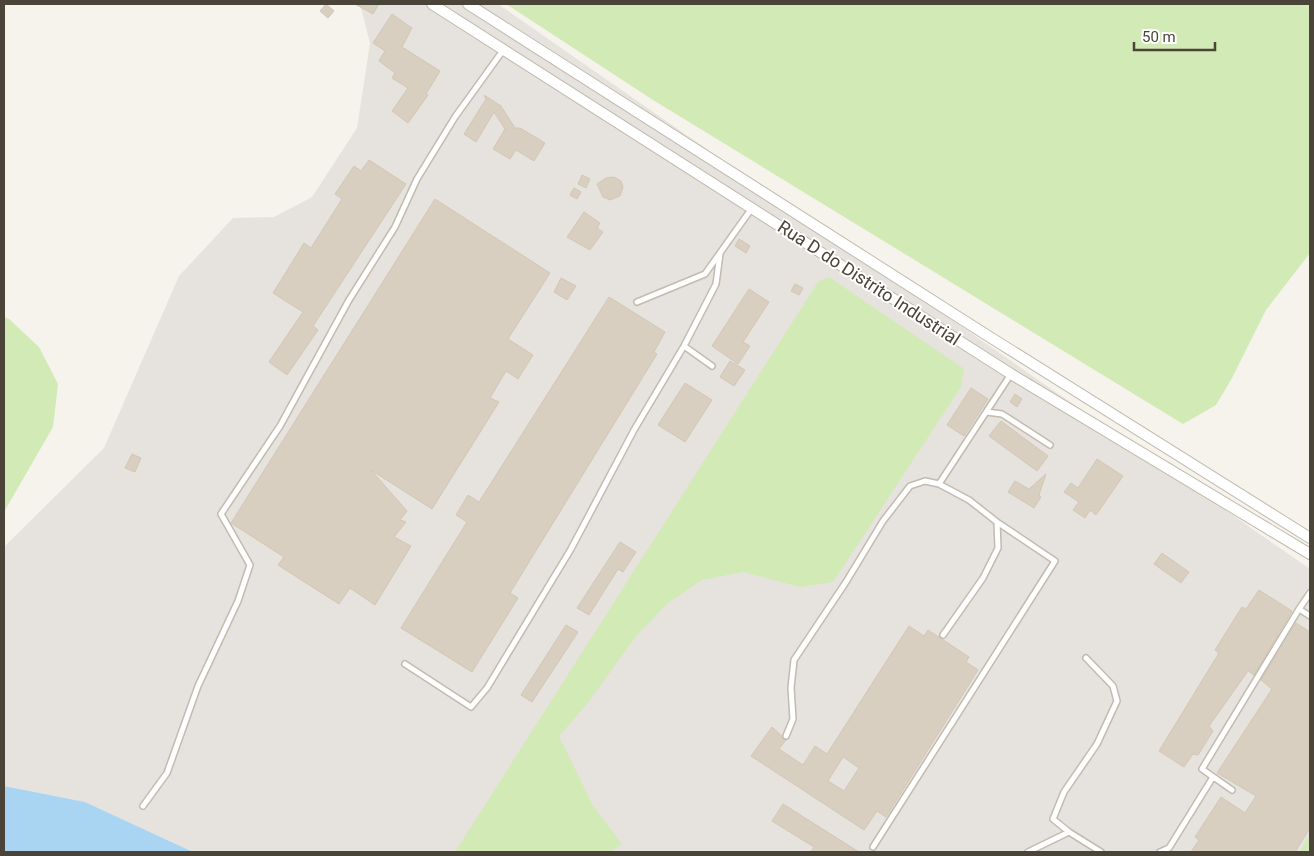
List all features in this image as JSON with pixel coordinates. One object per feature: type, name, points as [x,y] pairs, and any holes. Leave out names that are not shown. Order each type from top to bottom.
[{"type":"street","name":"Rua D do Distrito Industrial","points":[[432,4],[1011,374],[1310,554]]},
{"type":"street","name":"Rua D do Distrito Industrial","points":[[468,4],[985,334],[1310,538]]},
{"type":"street","points":[[504,49],[513,32]]},
{"type":"lane","points":[[143,806],[167,773],[198,686],[238,601],[250,565],[221,514],[280,426],[344,308],[395,227],[417,179],[455,117],[504,49]]},
{"type":"lane","points":[[637,302],[705,274],[753,208]]},
{"type":"lane","points":[[405,664],[471,707],[487,688],[571,549],[634,430],[684,346],[716,284],[720,254]]},
{"type":"lane","points":[[684,346],[712,366]]},
{"type":"lane","points":[[939,484],[1011,374]]},
{"type":"lane","points":[[987,412],[1002,414],[1050,445]]},
{"type":"lane","points":[[786,736],[793,719],[791,688],[794,660],[846,582],[883,521],[910,486],[925,481],[939,484],[969,500],[997,522],[1055,561],[872,847]]},
{"type":"lane","points":[[942,635],[983,578],[998,548],[997,522]]},
{"type":"lane","points":[[1232,790],[1202,769],[1310,593]]},
{"type":"lane","points":[[1299,609],[1310,616]]},
{"type":"lane","points":[[1086,658],[1113,686],[1117,702],[1097,744],[1064,792],[1053,819],[1069,832],[1101,852]]},
{"type":"lane","points":[[1160,852],[1168,848],[1213,777]]},
{"type":"lane","points":[[1028,852],[1069,832]]},
{"type":"shaded area","points":[[360,4],[498,4],[1310,569],[1310,841],[1303,852],[193,852],[85,802],[4,786],[4,547],[104,448],[179,276],[233,218],[274,217],[312,197],[357,128],[370,43]]},
{"type":"green space","points":[[506,4],[1310,4],[1310,253],[1266,310],[1231,380],[1216,405],[1183,424],[653,100]]},
{"type":"green space","points":[[829,277],[964,369],[961,387],[833,582],[800,587],[743,572],[702,580],[668,603],[637,635],[586,705],[559,736],[593,806],[622,844],[610,852],[455,852],[818,282]]},
{"type":"green space","points":[[4,317],[9,319],[39,347],[58,384],[53,427],[4,512]]},
{"type":"green space","points":[[1310,835],[1310,852],[1299,852]]},
{"type":"water","points":[[4,786],[85,802],[193,852],[4,852]]},
{"type":"building","points":[[326,4],[334,11],[328,18],[320,11]]},
{"type":"building","points":[[355,4],[379,4],[373,14]]},
{"type":"building","points":[[392,14],[412,28],[402,47],[440,71],[426,94],[428,95],[408,123],[392,111],[408,88],[392,78],[395,73],[379,61],[385,51],[373,43]]},
{"type":"building","points":[[484,95],[501,106],[515,128],[520,128],[545,143],[534,161],[516,150],[510,159],[493,149],[505,129],[494,112],[476,142],[464,134],[486,99]]},
{"type":"building","points":[[369,160],[406,184],[313,326],[318,330],[287,375],[269,362],[303,312],[273,293],[304,243],[311,248],[342,199],[335,194],[354,166],[361,171]]},
{"type":"building","points":[[582,175],[590,179],[586,188],[578,184]]},
{"type":"building","points":[[614,177],[621,181],[623,187],[620,196],[610,200],[603,197],[597,184],[606,178]]},
{"type":"building","points":[[574,188],[581,192],[577,199],[570,195]]},
{"type":"building","points":[[435,199],[550,273],[508,339],[533,355],[518,379],[506,371],[490,398],[499,402],[432,509],[371,470],[407,511],[400,520],[406,522],[394,537],[411,546],[375,605],[350,588],[339,604],[278,565],[284,557],[231,523]]},
{"type":"building","points":[[584,212],[600,223],[597,228],[603,232],[590,250],[567,237]]},
{"type":"building","points":[[739,239],[750,246],[746,253],[735,246]]},
{"type":"building","points":[[561,278],[576,286],[567,300],[554,292]]},
{"type":"building","points":[[795,284],[803,288],[799,295],[791,291]]},
{"type":"building","points":[[749,289],[769,302],[743,342],[750,346],[738,364],[712,346]]},
{"type":"building","points":[[609,297],[665,332],[654,352],[657,354],[510,593],[518,598],[472,672],[401,628],[467,522],[456,515],[468,495],[479,502]]},
{"type":"building","points":[[730,361],[745,370],[734,386],[720,377]]},
{"type":"building","points":[[685,383],[712,400],[685,442],[658,425]]},
{"type":"building","points":[[971,388],[988,399],[964,436],[947,425]]},
{"type":"building","points":[[1015,394],[1022,399],[1017,407],[1010,402]]},
{"type":"building","points":[[1001,421],[1048,456],[1037,471],[989,436]]},
{"type":"building","points":[[132,454],[141,458],[135,472],[125,468]]},
{"type":"building","points":[[1097,459],[1123,476],[1096,515],[1090,510],[1085,518],[1073,510],[1079,502],[1064,492],[1071,483],[1078,488]]},
{"type":"building","points":[[1046,474],[1039,495],[1041,497],[1034,508],[1008,492],[1015,481],[1029,489]]},
{"type":"building","points":[[620,542],[636,552],[623,572],[618,569],[589,615],[577,608]]},
{"type":"building","points":[[1162,553],[1189,572],[1181,583],[1154,564]]},
{"type":"building","points":[[1259,590],[1292,611],[1254,675],[1248,671],[1209,726],[1213,731],[1198,755],[1193,754],[1184,767],[1159,751],[1219,653],[1215,650],[1242,607],[1246,609]]},
{"type":"building","points":[[1296,623],[1310,632],[1310,828],[1295,852],[1191,852],[1199,840],[1195,837],[1221,797],[1245,813],[1256,796],[1217,773],[1272,689],[1261,680]]},
{"type":"building","points":[[566,625],[578,632],[532,702],[521,695]]},
{"type":"building","points":[[909,626],[924,636],[928,630],[969,657],[966,662],[978,670],[886,817],[877,811],[864,830],[751,756],[772,727],[786,740],[779,749],[803,765],[815,746],[827,754]],"holes":[[[843,757],[859,768],[844,791],[828,781]]]},
{"type":"building","points":[[783,804],[859,852],[811,852],[814,847],[772,821]]}]
